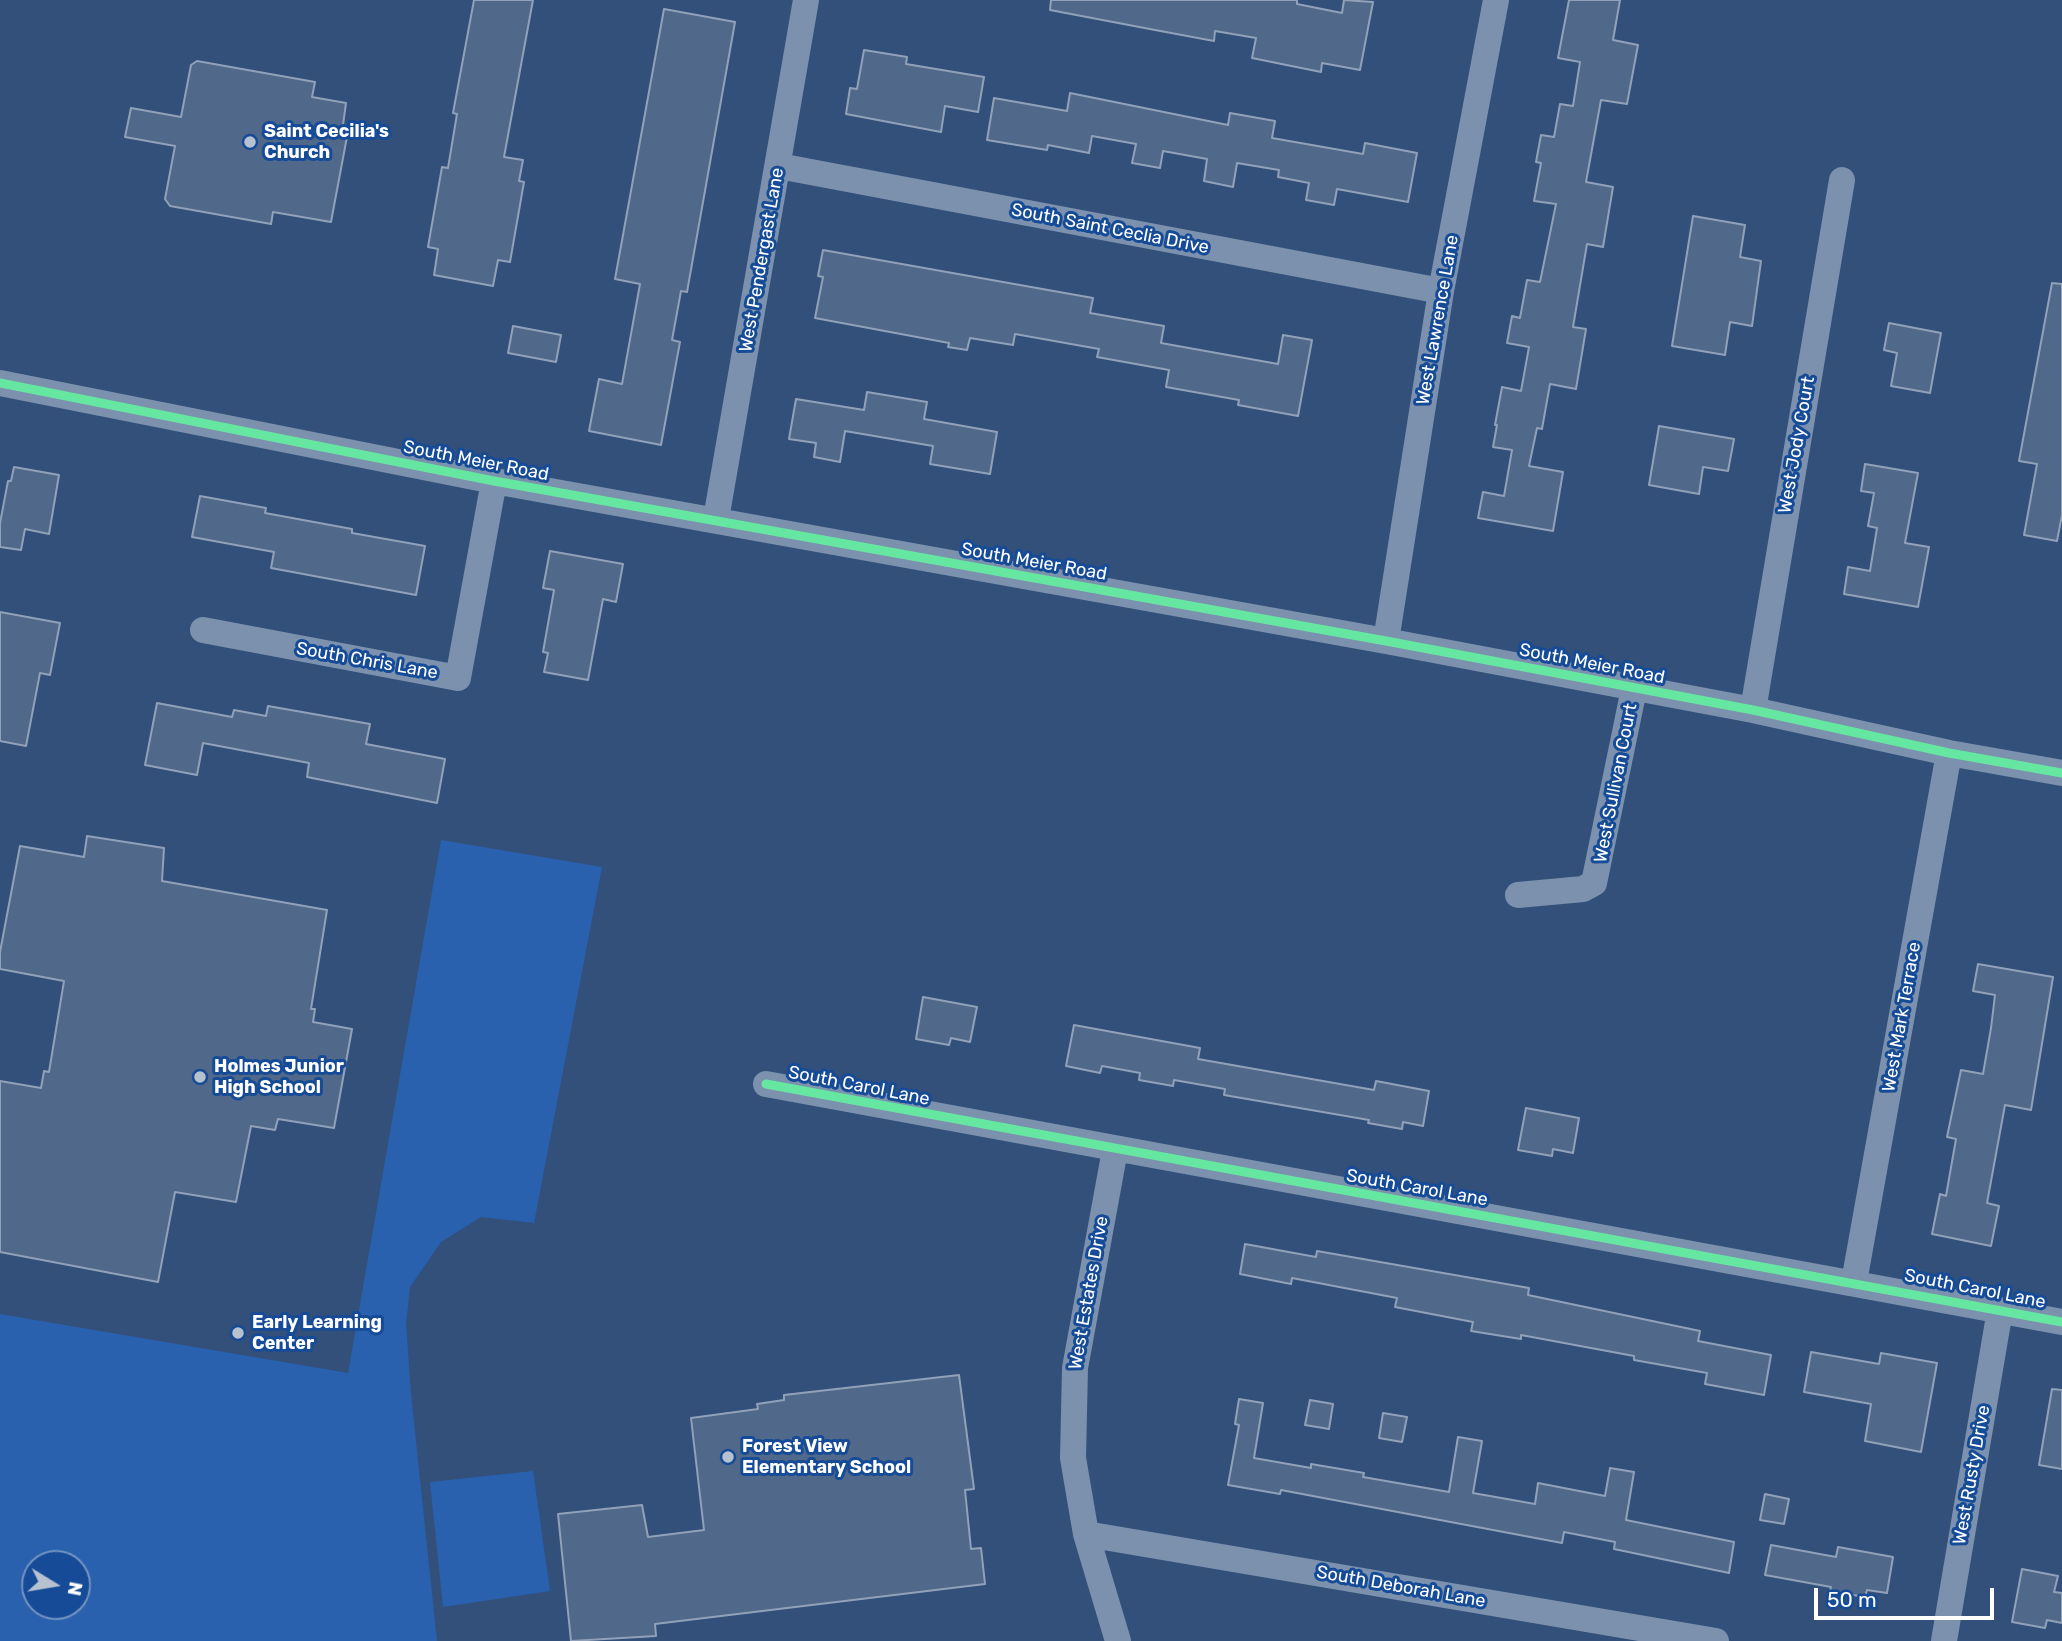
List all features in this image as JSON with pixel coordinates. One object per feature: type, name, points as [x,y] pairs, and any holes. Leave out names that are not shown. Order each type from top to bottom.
[{"type":"street","name":"West Pendergast Lane","points":[[716,519],[806,0]]},
{"type":"street","name":"West Lawrence Lane","points":[[1386,641],[1441,291],[1496,0]]},
{"type":"street","name":"South Saint Ceclia Drive","points":[[779,166],[1441,291]]},
{"type":"street","name":"West Jody Court","points":[[1753,709],[1842,180]]},
{"type":"street","name":"South Meier Road","points":[[0,383],[494,481],[716,519],[1753,709],[1949,753],[2062,773]]},
{"type":"street","name":"South Chris Lane","points":[[202,631],[458,678],[494,481]]},
{"type":"street","name":"West Sullivan Court","points":[[1518,895],[1583,888],[1594,883],[1634,689]]},
{"type":"street","name":"West Mark Terrace","points":[[1854,1282],[1949,753]]},
{"type":"street","name":"South Carol Lane","points":[[766,1084],[2062,1322]]},
{"type":"street","name":"West Estates Drive","points":[[1115,1150],[1075,1368],[1073,1458],[1086,1534],[1118,1641]]},
{"type":"street","name":"West Rusty Drive","points":[[1944,1641],[2000,1310]]},
{"type":"street","name":"South Deborah Lane","points":[[1086,1534],[1716,1641]]},
{"type":"shaded area","points":[[441,840],[602,867],[534,1223],[481,1217],[441,1242],[410,1287],[406,1324],[411,1394],[437,1641],[0,1641],[0,1314],[348,1373]]},
{"type":"shaded area","points":[[533,1471],[550,1591],[443,1607],[430,1482]]},
{"type":"building","points":[[474,0],[533,0],[504,157],[523,160],[519,181],[524,182],[510,262],[498,260],[493,286],[434,275],[438,249],[428,247],[442,167],[448,168],[457,114],[453,113]]},
{"type":"building","points":[[1051,0],[1297,0],[1297,4],[1342,13],[1344,0],[1373,2],[1360,70],[1322,63],[1321,72],[1252,58],[1256,38],[1215,31],[1214,41],[1050,10]]},
{"type":"building","points":[[1569,0],[1620,0],[1613,40],[1638,45],[1627,104],[1601,100],[1586,182],[1613,187],[1603,247],[1587,244],[1573,327],[1586,329],[1576,389],[1550,384],[1542,429],[1537,428],[1529,466],[1563,472],[1553,531],[1478,518],[1483,492],[1504,496],[1512,450],[1493,447],[1495,425],[1502,387],[1521,391],[1529,347],[1507,343],[1512,316],[1520,318],[1527,280],[1540,282],[1556,204],[1534,201],[1541,163],[1536,162],[1541,135],[1554,137],[1560,104],[1573,106],[1580,62],[1558,58]]},
{"type":"building","points":[[664,9],[735,22],[687,292],[681,291],[672,340],[680,342],[661,445],[589,431],[599,379],[622,384],[640,284],[615,279]]},
{"type":"building","points":[[864,50],[907,57],[906,64],[984,77],[978,112],[945,106],[941,132],[846,114],[850,88],[857,89]]},
{"type":"building","name":"Saint Cecilia's Church","points":[[197,61],[315,82],[312,97],[346,103],[343,125],[349,126],[331,222],[273,212],[271,224],[170,206],[165,199],[175,146],[125,137],[131,108],[181,117],[191,65]]},
{"type":"building","points":[[1070,93],[1228,125],[1230,113],[1275,121],[1272,138],[1363,154],[1365,143],[1417,153],[1408,202],[1337,189],[1334,205],[1306,200],[1309,183],[1278,177],[1279,170],[1237,163],[1233,187],[1204,181],[1207,159],[1163,151],[1160,168],[1132,163],[1136,144],[1092,136],[1089,153],[1048,145],[1047,150],[987,140],[994,98],[1067,111]]},
{"type":"building","points":[[1693,216],[1745,225],[1740,257],[1761,261],[1752,326],[1730,322],[1725,355],[1672,346]]},
{"type":"building","points":[[823,250],[1093,298],[1090,313],[1164,326],[1161,343],[1278,364],[1283,335],[1312,340],[1298,416],[1238,405],[1239,400],[1166,387],[1169,370],[1097,357],[1099,349],[1015,334],[1013,345],[970,338],[967,350],[948,347],[949,343],[815,318],[823,277],[818,276]]},
{"type":"building","points":[[2052,283],[2062,284],[2062,515],[2057,541],[2024,535],[2037,464],[2019,461]]},
{"type":"building","points":[[1889,323],[1941,333],[1930,393],[1891,386],[1897,353],[1884,350]]},
{"type":"building","points":[[513,326],[561,335],[556,362],[508,353]]},
{"type":"building","points":[[867,392],[927,402],[924,419],[997,432],[990,474],[930,464],[933,446],[845,431],[840,462],[814,457],[816,443],[789,439],[796,399],[864,410]]},
{"type":"building","points":[[1659,426],[1734,439],[1728,471],[1703,467],[1699,494],[1649,485]]},
{"type":"building","points":[[1865,464],[1918,473],[1905,543],[1929,547],[1918,607],[1844,594],[1848,567],[1870,571],[1877,528],[1868,526],[1874,493],[1861,491]]},
{"type":"building","points":[[14,467],[59,475],[49,534],[25,529],[21,550],[0,547],[0,523],[8,481],[11,481]]},
{"type":"building","points":[[200,496],[266,508],[265,513],[352,529],[352,533],[425,546],[416,595],[271,568],[274,552],[192,537]]},
{"type":"building","points":[[550,551],[623,564],[616,602],[603,599],[588,680],[544,672],[548,653],[543,652],[554,590],[543,588]]},
{"type":"building","points":[[0,612],[60,623],[50,675],[40,673],[26,746],[0,741]]},
{"type":"building","points":[[157,703],[232,717],[234,710],[266,716],[268,706],[370,724],[366,744],[445,759],[437,803],[307,777],[309,763],[203,743],[197,775],[145,765]]},
{"type":"building","points":[[87,836],[164,848],[162,881],[327,910],[311,1009],[315,1009],[313,1022],[352,1029],[334,1128],[278,1119],[275,1130],[251,1126],[236,1202],[175,1192],[158,1282],[0,1252],[0,1081],[41,1088],[44,1071],[49,1072],[64,981],[0,969],[0,952],[20,846],[84,857]]},
{"type":"building","points":[[1978,964],[2053,977],[2031,1110],[2005,1105],[1987,1203],[1999,1206],[1991,1246],[1932,1234],[1940,1194],[1946,1196],[1956,1139],[1947,1137],[1961,1070],[1983,1074],[1991,1028],[1995,995],[1973,991]]},
{"type":"building","points":[[923,997],[977,1007],[970,1042],[951,1038],[949,1045],[916,1039]]},
{"type":"building","points":[[1074,1025],[1200,1048],[1198,1059],[1374,1090],[1376,1081],[1429,1091],[1423,1126],[1403,1122],[1402,1129],[1368,1123],[1369,1120],[1224,1095],[1225,1089],[1174,1080],[1173,1086],[1139,1080],[1140,1073],[1102,1066],[1100,1073],[1066,1066]]},
{"type":"building","points":[[1526,1108],[1579,1118],[1573,1153],[1553,1149],[1552,1156],[1518,1150]]},
{"type":"building","points":[[1245,1244],[1316,1257],[1317,1251],[1529,1288],[1528,1295],[1700,1331],[1698,1341],[1771,1355],[1764,1395],[1705,1384],[1707,1373],[1634,1360],[1634,1356],[1521,1335],[1521,1339],[1471,1331],[1473,1322],[1395,1307],[1397,1298],[1292,1278],[1291,1284],[1240,1274]]},
{"type":"building","points":[[1811,1352],[1879,1364],[1881,1353],[1937,1363],[1921,1452],[1865,1441],[1871,1404],[1804,1392]]},
{"type":"building","points":[[959,1375],[974,1489],[965,1490],[971,1549],[981,1548],[985,1584],[655,1624],[656,1636],[571,1641],[558,1514],[642,1505],[648,1537],[704,1530],[691,1418],[758,1409],[757,1404],[784,1400],[784,1395]]},
{"type":"building","points":[[2052,1389],[2062,1390],[2062,1469],[2039,1465]]},
{"type":"building","points":[[1239,1399],[1263,1403],[1254,1458],[1311,1468],[1311,1464],[1364,1473],[1363,1477],[1449,1492],[1458,1437],[1482,1441],[1473,1493],[1535,1504],[1538,1483],[1605,1496],[1610,1468],[1634,1472],[1626,1520],[1734,1542],[1729,1573],[1614,1549],[1615,1542],[1564,1532],[1562,1543],[1281,1490],[1280,1494],[1228,1485],[1239,1425],[1235,1424]]},
{"type":"building","points":[[1310,1400],[1333,1404],[1329,1429],[1305,1425]]},
{"type":"building","points":[[1383,1413],[1407,1417],[1402,1442],[1379,1438]]},
{"type":"building","points":[[1765,1494],[1789,1499],[1784,1524],[1760,1520]]},
{"type":"building","points":[[1771,1545],[1836,1557],[1838,1547],[1893,1557],[1887,1593],[1867,1590],[1865,1597],[1830,1591],[1831,1587],[1765,1575]]},
{"type":"building","points":[[2022,1569],[2058,1576],[2054,1592],[2062,1593],[2062,1623],[2047,1620],[2045,1628],[2012,1622]]},
{"type":"cycle path","points":[[0,383],[494,481],[1386,641],[1753,710],[1949,753],[2062,773]]},
{"type":"cycle path","points":[[766,1084],[2062,1322]]},
{"type":"place","name":"Saint Cecilia's Church","points":[[250,142]]},
{"type":"place","name":"Holmes Junior High School","points":[[200,1077]]},
{"type":"place","name":"Early Learning Center","points":[[238,1333]]},
{"type":"place","name":"Forest View Elementary School","points":[[728,1457]]}]
